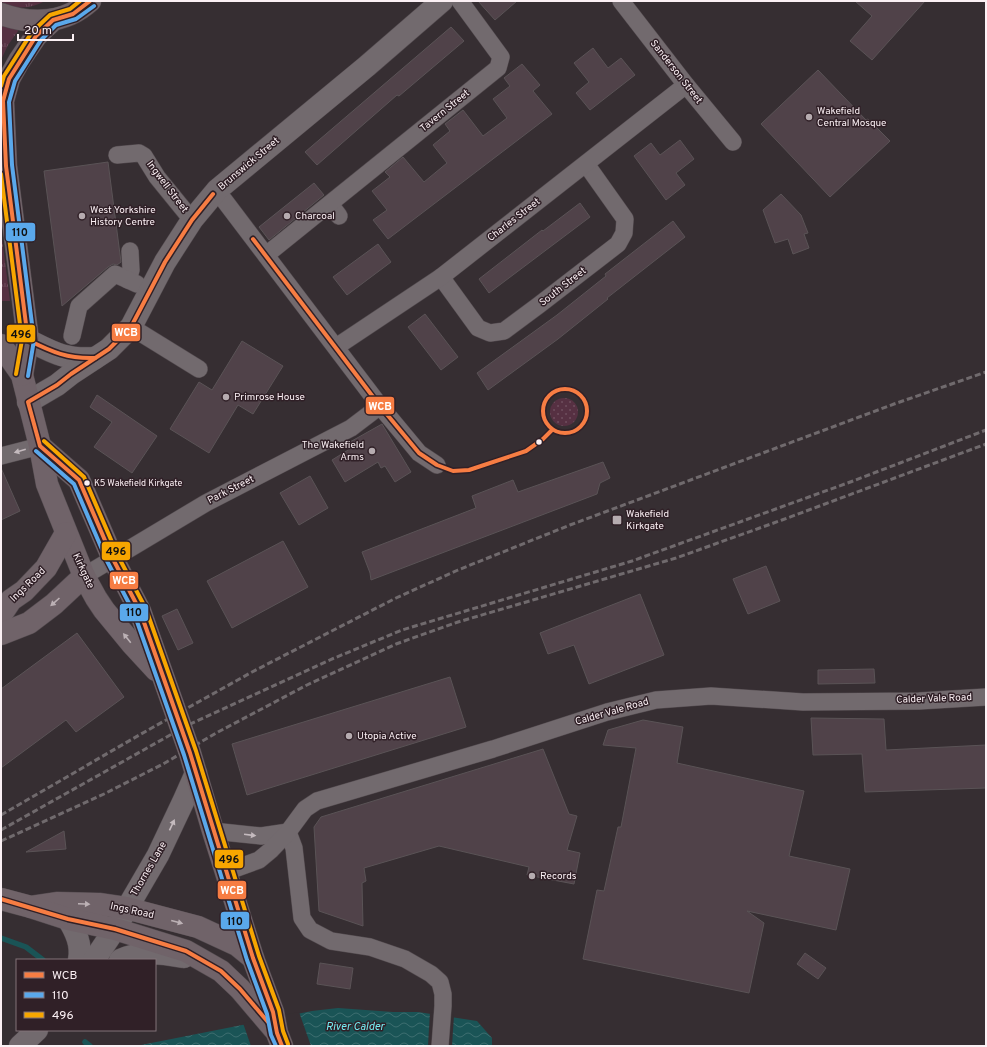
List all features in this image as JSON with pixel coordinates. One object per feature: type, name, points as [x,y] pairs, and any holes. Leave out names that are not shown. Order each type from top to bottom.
[{"type":"highway","points":[[1,14],[33,21],[53,20],[73,14],[90,1]]},
{"type":"highway","name":"Kirkgate","points":[[22,376],[28,340],[6,166],[4,101],[9,79],[36,36],[53,20]]},
{"type":"highway","name":"Kirkgate","points":[[1,345],[22,376],[40,446],[47,484],[84,576],[104,610],[132,644],[163,677]]},
{"type":"highway","name":"Kirkgate","points":[[40,446],[79,480],[113,559],[140,611],[188,746],[212,831],[253,958],[273,1026]]},
{"type":"highway","name":"Ings Road","points":[[1,615],[11,600],[24,590],[46,568],[66,534]]},
{"type":"highway","points":[[1,634],[28,623],[54,604],[84,576]]},
{"type":"highway","name":"Ings Road","points":[[1,899],[31,906],[58,903],[99,904],[126,908],[198,928],[237,945],[253,958]]},
{"type":"highway","points":[[31,906],[68,919],[115,929],[186,951],[221,970],[273,1026]]},
{"type":"street","name":"Brunswick Street","points":[[28,402],[58,385],[71,374],[109,349],[131,327],[165,262],[192,220],[217,190],[367,66],[442,1]]},
{"type":"street","name":"Tavern Street","points":[[266,255],[312,218],[334,210],[498,68],[501,57],[460,1]]},
{"type":"street","name":"Sanderson Street","points":[[621,1],[686,85],[733,142]]},
{"type":"street","name":"Charles Street","points":[[336,347],[441,277],[686,85]]},
{"type":"street","name":"Ingwell Street","points":[[118,155],[139,153],[144,156],[157,177],[192,220]]},
{"type":"street","name":"South Street","points":[[441,277],[478,328],[490,333],[504,331],[618,244],[624,233],[625,219],[586,164]]},
{"type":"street","points":[[224,200],[380,406],[418,453],[436,465]]},
{"type":"street","points":[[72,336],[79,306],[115,274],[132,282],[130,250]]},
{"type":"street","points":[[131,327],[199,369]]},
{"type":"street","points":[[28,340],[65,357],[80,359],[95,358]]},
{"type":"street","name":"Park Street","points":[[84,576],[206,503],[351,428],[380,406]]},
{"type":"street","points":[[1,456],[40,446]]},
{"type":"street","name":"Calder Vale Road","points":[[226,872],[259,860],[288,832],[305,810],[317,801],[607,712],[656,700],[711,696],[803,702],[919,701],[986,697]]},
{"type":"street","name":"Thornes Lane","points":[[95,959],[115,929],[158,855],[196,773]]},
{"type":"street","points":[[212,831],[261,836],[288,832],[294,848],[302,918],[310,930],[331,940],[370,947],[405,959],[431,974],[440,982],[443,994],[440,1046]]},
{"type":"street","points":[[68,919],[74,929],[80,946],[79,959]]},
{"type":"street","points":[[123,959],[144,953],[159,952],[202,960]]},
{"type":"street","points":[[20,1046],[36,1031]]},
{"type":"green space","points":[[1,1],[45,1],[34,6],[23,8],[7,5]]},
{"type":"green space","points":[[1,22],[16,26],[18,31],[8,45],[1,60]]},
{"type":"green space","points":[[1,230],[10,301],[2,301]]},
{"type":"green space","points":[[564,398],[574,402],[578,412],[574,422],[564,426],[554,422],[550,412],[554,402]]},
{"type":"water","name":"River Calder","points":[[338,1008],[393,1012],[418,1012],[477,1021],[492,1038],[492,1046],[136,1046],[312,1011]]},
{"type":"pier","points":[[299,1012],[311,1046],[251,1046],[243,1023]]},
{"type":"pier","points":[[430,1012],[454,1015],[452,1046],[428,1046]]},
{"type":"building","points":[[478,1],[517,1],[495,20]]},
{"type":"building","points":[[855,1],[925,1],[872,60],[850,41],[872,16]]},
{"type":"building","points":[[451,27],[464,41],[399,96],[397,95],[317,165],[305,152]]},
{"type":"building","points":[[593,48],[608,68],[621,58],[635,75],[590,110],[576,93],[589,82],[574,63]]},
{"type":"building","points":[[522,64],[540,85],[533,91],[552,114],[388,239],[373,220],[387,210],[372,191],[390,177],[385,172],[403,157],[424,182],[447,163],[433,145],[450,131],[445,124],[463,110],[483,136],[507,118],[493,99],[510,86],[504,78]]},
{"type":"building","points":[[818,70],[866,120],[868,119],[890,141],[830,197],[761,124]]},
{"type":"building","points":[[680,140],[694,159],[676,173],[685,185],[666,200],[634,156],[651,143],[660,155]]},
{"type":"building","name":"West Yorkshire History Centre","points":[[108,162],[121,262],[117,265],[113,264],[108,267],[62,306],[44,171]]},
{"type":"building","points":[[314,183],[324,195],[269,240],[259,227]]},
{"type":"building","points":[[781,194],[801,215],[808,233],[804,234],[809,248],[793,254],[788,239],[775,243],[763,210]]},
{"type":"building","points":[[580,203],[590,217],[489,293],[479,279],[542,230],[543,231]]},
{"type":"building","points":[[673,221],[685,237],[607,298],[608,299],[558,339],[488,390],[477,373],[557,315],[606,276],[605,274]]},
{"type":"building","points":[[378,244],[391,262],[347,295],[333,277]]},
{"type":"building","points":[[425,314],[458,357],[441,370],[408,327]]},
{"type":"building","name":"Primrose House","points":[[242,341],[283,366],[253,414],[238,405],[209,453],[170,429],[199,382],[212,390]]},
{"type":"building","points":[[97,395],[157,436],[132,473],[94,447],[112,422],[90,407]]},
{"type":"building","name":"The Wakefield Arms","points":[[382,424],[411,472],[395,482],[385,466],[381,468],[378,462],[345,482],[332,460],[353,447],[350,442]]},
{"type":"building","points":[[603,462],[610,478],[600,483],[597,494],[371,580],[362,552],[476,508],[472,496],[513,480],[518,492]]},
{"type":"building","points":[[1,468],[20,511],[1,520]]},
{"type":"building","points":[[310,476],[328,508],[299,525],[280,493]]},
{"type":"building","points":[[283,541],[308,587],[232,628],[207,581]]},
{"type":"building","points":[[766,566],[780,601],[748,614],[733,579]]},
{"type":"building","points":[[640,594],[664,655],[589,684],[574,645],[548,654],[540,633]]},
{"type":"building","points":[[177,609],[193,643],[178,650],[162,616]]},
{"type":"building","points":[[77,633],[124,697],[76,732],[66,720],[1,768],[1,689]]},
{"type":"building","points":[[874,669],[875,683],[818,684],[818,670]]},
{"type":"building","name":"Utopia Active","points":[[450,677],[466,727],[247,795],[232,744]]},
{"type":"building","points":[[811,718],[884,719],[886,750],[986,745],[986,788],[865,792],[862,754],[813,755]]},
{"type":"building","points":[[643,720],[683,727],[677,763],[804,791],[789,856],[850,869],[836,930],[747,911],[764,923],[749,993],[583,959],[597,890],[604,891],[618,827],[621,827],[636,748],[603,745],[608,730]]},
{"type":"building","points":[[543,749],[569,814],[577,816],[567,850],[580,853],[574,884],[527,875],[529,867],[439,846],[364,868],[366,881],[362,883],[363,926],[319,911],[314,827],[321,817]]},
{"type":"building","points":[[64,831],[66,849],[26,852]]},
{"type":"building","points":[[805,953],[826,968],[818,979],[797,964]]},
{"type":"building","points":[[320,963],[353,968],[350,989],[317,984]]},
{"type":"waterway","points":[[1,938],[26,947],[42,959]]},
{"type":"waterway","points":[[85,1042],[90,1046]]},
{"type":"railway","points":[[1,815],[252,672],[396,598],[458,570],[570,525],[894,404],[986,372]]},
{"type":"railway","points":[[1,830],[188,725],[332,659],[402,630],[632,561],[853,481],[986,430]]},
{"type":"railway","points":[[1,841],[104,794],[163,764],[218,732],[307,685],[396,644],[458,622],[676,558],[986,444]]},
{"type":"transit line","name":"496","points":[[1,86],[4,76],[32,32],[50,15],[70,9],[80,1]]},
{"type":"transit line","name":"WCB","points":[[90,1],[73,14],[53,20],[36,36],[9,79],[3,101],[6,166],[28,340],[60,354],[95,358]]},
{"type":"transit line","name":"110","points":[[28,376],[34,340],[12,165],[9,102],[15,81],[41,40],[56,25],[76,19],[94,6]]},
{"type":"transit line","name":"496","points":[[1,174],[22,340],[16,374]]},
{"type":"transit line","name":"WCB","points":[[213,194],[192,220],[165,262],[131,327],[109,349],[57,385],[28,402],[40,446],[79,480],[113,559],[140,611],[190,753],[253,958],[273,1012],[277,1033],[282,1046]]},
{"type":"transit line","name":"WCB","points":[[253,239],[380,406],[419,453],[437,465],[453,471],[469,470],[526,451],[543,439],[552,430]]},
{"type":"transit line","name":"WCB","points":[[561,389],[569,389],[574,390],[581,395],[586,402],[587,411],[586,420],[581,427],[574,432],[561,433],[553,430],[546,423],[543,415],[543,407],[546,399],[553,392],[561,389]]},
{"type":"transit line","name":"496","points":[[44,441],[84,477],[118,556],[146,609],[196,751],[259,956],[279,1010],[283,1031],[288,1044]]},
{"type":"transit line","name":"110","points":[[36,451],[74,484],[107,561],[134,613],[184,755],[247,960],[267,1014],[271,1035],[276,1046]]},
{"type":"transit line","name":"WCB","points":[[1,899],[68,919],[115,929],[186,951],[221,971],[240,989],[268,1022]]},
{"type":"place","name":"Wakefield Central Mosque","points":[[809,117]]},
{"type":"place","name":"West Yorkshire History Centre","points":[[82,216]]},
{"type":"place","name":"Charcoal","points":[[287,216]]},
{"type":"place","name":"Primrose House","points":[[226,397]]},
{"type":"place","name":"The Wakefield Arms","points":[[372,451]]},
{"type":"place","name":"K5 Wakefield Kirkgate","points":[[87,483]]},
{"type":"place","name":"Wakefield Kirkgate","points":[[617,520]]},
{"type":"place","name":"Utopia Active","points":[[349,736]]},
{"type":"place","name":"Records","points":[[532,876]]}]
